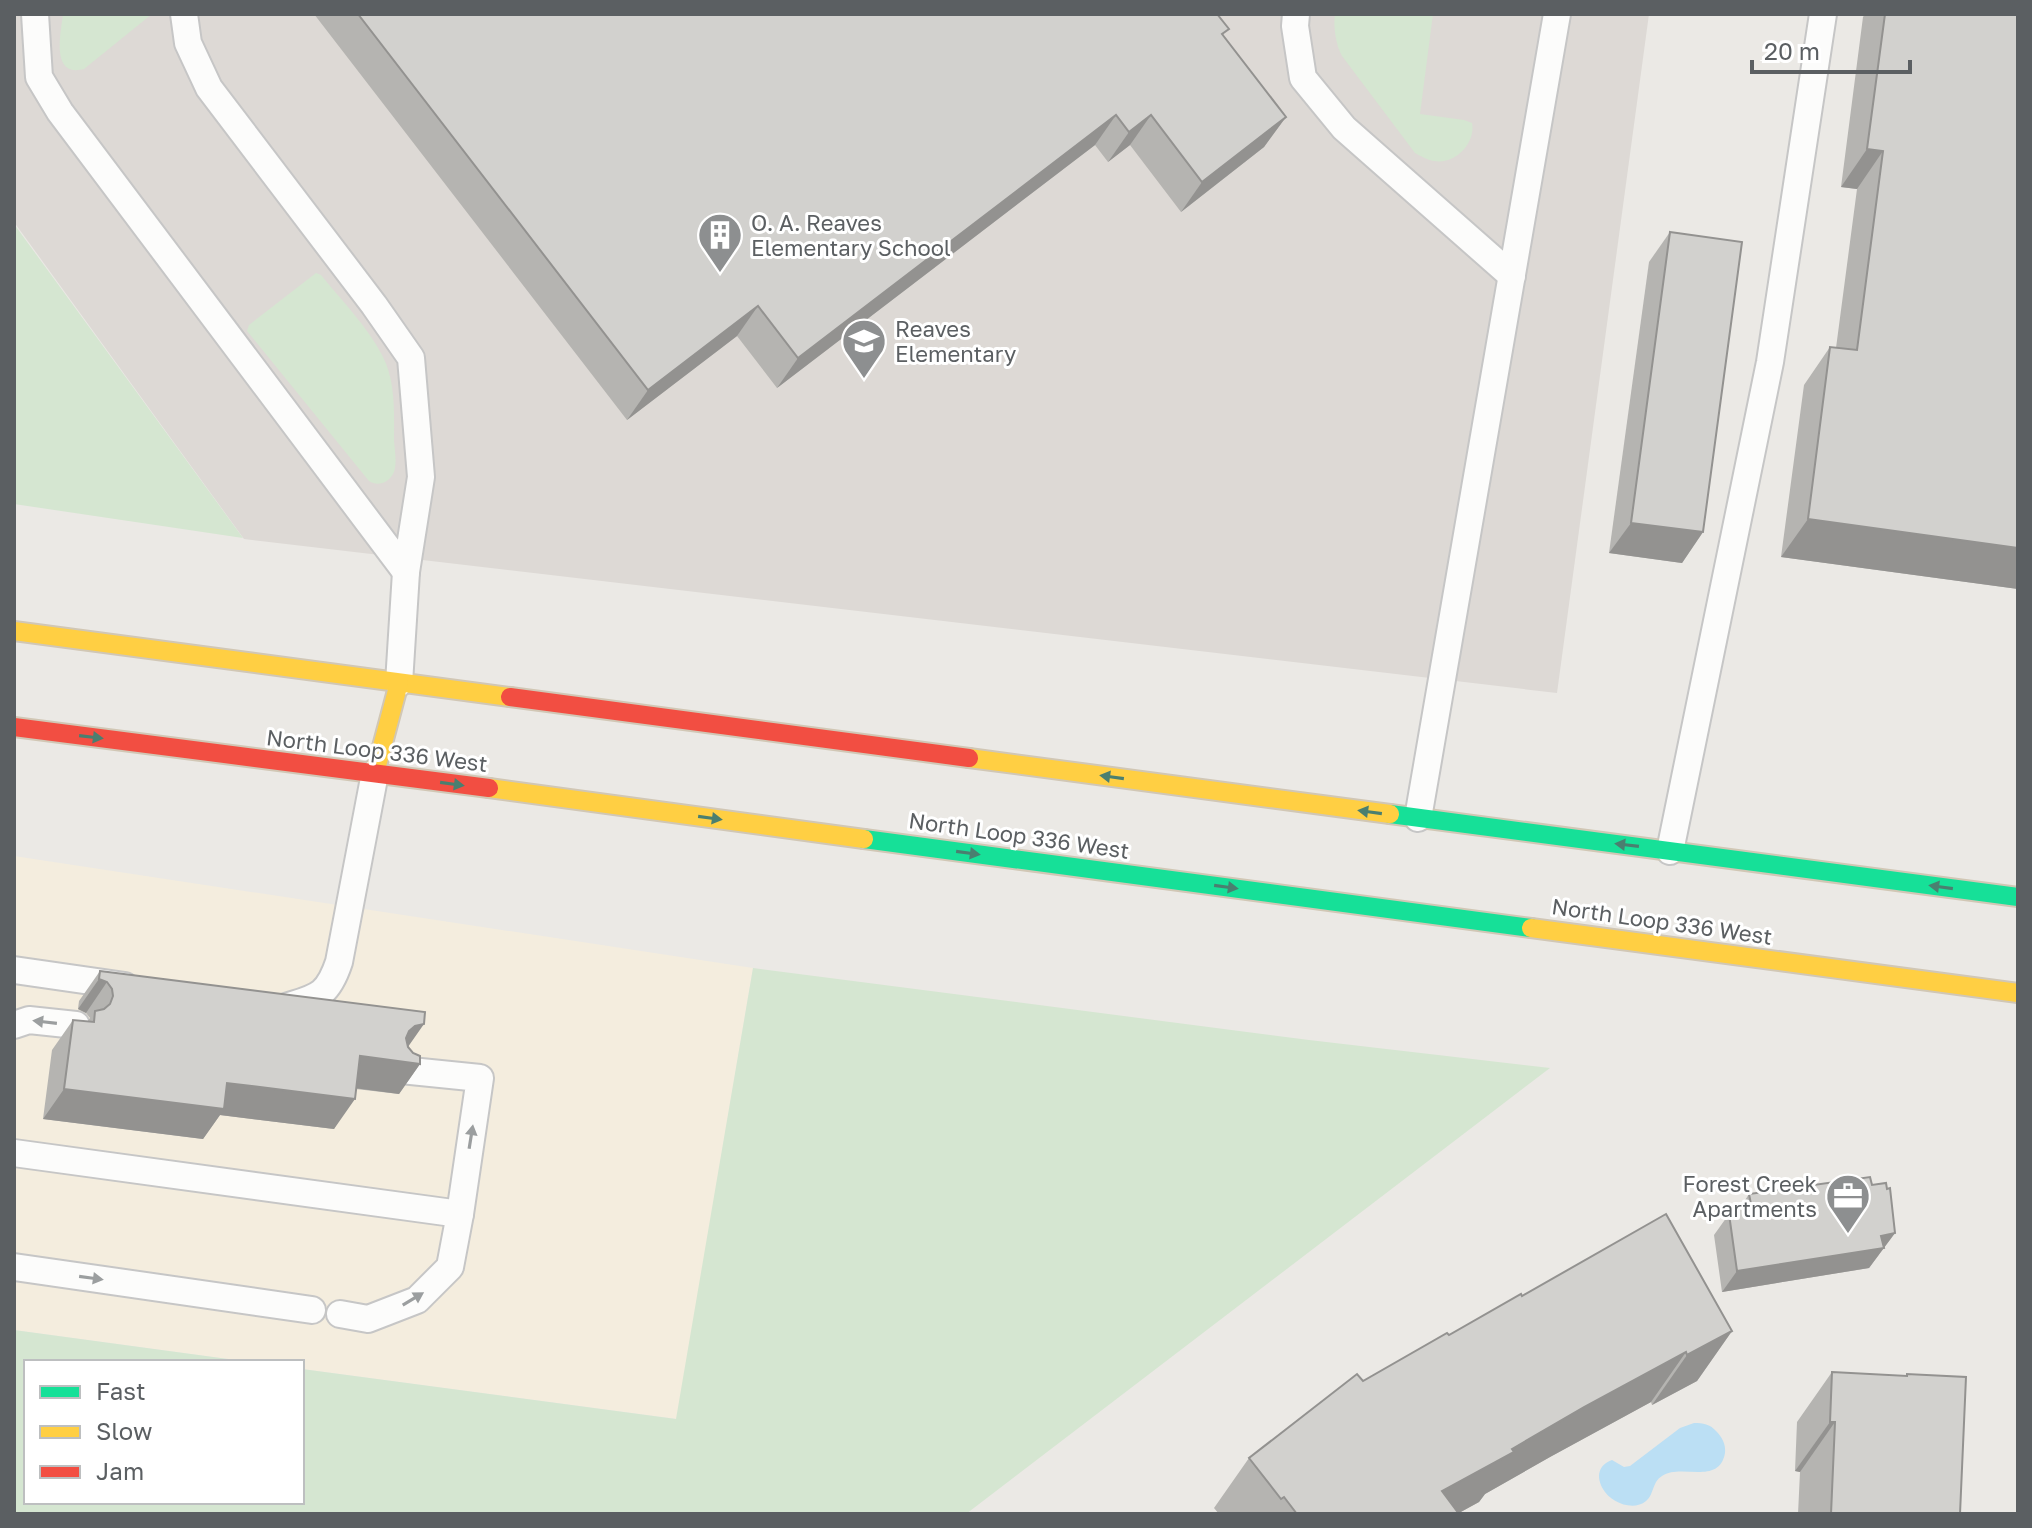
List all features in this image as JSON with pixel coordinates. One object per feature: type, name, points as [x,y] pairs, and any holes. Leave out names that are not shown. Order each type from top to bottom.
[{"type":"main road","points":[[14,631],[2018,897]]},
{"type":"main road","points":[[375,773],[399,683]]},
{"type":"main road","name":"North Loop 336 West","points":[[14,727],[2018,993]]},
{"type":"lane","points":[[35,14],[39,77],[60,112],[406,572]]},
{"type":"lane","points":[[184,14],[188,43],[209,88],[411,358],[421,477],[406,572],[399,683]]},
{"type":"lane","points":[[1296,14],[1303,78],[1344,128],[1512,276]]},
{"type":"lane","points":[[1418,818],[1557,14]]},
{"type":"lane","points":[[1670,851],[1770,362],[1823,14]]},
{"type":"lane","points":[[251,1004],[283,1008],[318,997],[333,980],[375,773]]},
{"type":"lane","points":[[14,970],[156,990]]},
{"type":"lane","points":[[14,1025],[29,1020],[76,1025]]},
{"type":"lane","points":[[340,1314],[368,1319],[417,1300],[450,1267],[480,1078],[401,1070]]},
{"type":"lane","points":[[14,1153],[460,1214]]},
{"type":"lane","points":[[14,1267],[312,1310]]},
{"type":"shaded area","name":"Reaves Elementary","points":[[14,14],[1649,14],[1557,693],[244,539],[14,222]]},
{"type":"shaded area","points":[[14,856],[753,968],[677,1419],[304,1369],[304,1360],[235,1360],[14,1330]]},
{"type":"green space","points":[[63,14],[152,14],[84,69],[73,70],[66,67],[60,52]]},
{"type":"green space","points":[[1335,14],[1433,14],[1420,114],[1472,123],[1471,138],[1462,151],[1442,161],[1429,160],[1415,153],[1342,56],[1334,24]]},
{"type":"green space","points":[[14,224],[243,538],[14,504]]},
{"type":"green space","points":[[316,273],[362,324],[387,365],[393,397],[396,461],[392,476],[383,483],[369,481],[247,331],[249,325]]},
{"type":"green space","points":[[753,968],[1550,1068],[966,1514],[14,1514],[14,1330],[235,1360],[24,1360],[24,1504],[304,1504],[304,1369],[676,1419]]},
{"type":"water","points":[[1694,1423],[1711,1427],[1723,1441],[1725,1453],[1715,1469],[1662,1476],[1649,1498],[1635,1506],[1622,1504],[1606,1494],[1599,1476],[1604,1465],[1612,1460],[1624,1467],[1630,1466],[1680,1428]]},
{"type":"building","name":"O. A. Reaves Elementary School","points":[[358,14],[1217,14],[1229,29],[1222,34],[1286,117],[1202,182],[1151,115],[1129,132],[1116,115],[798,358],[758,306],[648,390]]},
{"type":"building","points":[[1885,14],[2018,14],[2018,548],[1808,519],[1830,347],[1857,350],[1883,151],[1867,149]]},
{"type":"building","points":[[1670,232],[1742,242],[1703,532],[1631,523]]},
{"type":"building","points":[[100,971],[425,1012],[424,1024],[415,1026],[406,1038],[408,1047],[420,1056],[420,1064],[360,1056],[355,1099],[227,1083],[224,1109],[64,1089],[73,1020],[94,1022],[95,1011],[110,1004],[113,996],[107,982],[99,979]]},
{"type":"building","points":[[1870,1177],[1872,1185],[1886,1183],[1887,1189],[1890,1188],[1895,1233],[1881,1236],[1884,1248],[1737,1271],[1729,1214],[1738,1212],[1737,1205],[1751,1204],[1749,1194]]},
{"type":"building","points":[[1666,1214],[1732,1331],[1584,1407],[1512,1449],[1514,1452],[1442,1491],[1459,1514],[1297,1514],[1249,1458],[1357,1374],[1363,1381]]},
{"type":"building","points":[[1832,1372],[1966,1377],[1960,1514],[1831,1514],[1835,1422],[1830,1422]]},
{"type":"traffic: fast","points":[[1390,814],[2018,897]]},
{"type":"traffic: fast","points":[[864,839],[1531,928]]},
{"type":"traffic: slow","points":[[14,631],[510,697]]},
{"type":"traffic: slow","points":[[375,773],[399,683]]},
{"type":"traffic: slow","points":[[969,758],[1390,814]]},
{"type":"traffic: slow","points":[[489,788],[864,839]]},
{"type":"traffic: slow","points":[[1531,928],[2018,993]]},
{"type":"traffic: jam","points":[[510,697],[969,758]]},
{"type":"traffic: jam","points":[[14,727],[489,788]]},
{"type":"place","name":"O. A. Reaves Elementary School","points":[[720,274]]},
{"type":"place","name":"Reaves Elementary","points":[[864,380]]},
{"type":"place","name":"Forest Creek Apartments","points":[[1848,1235]]}]
